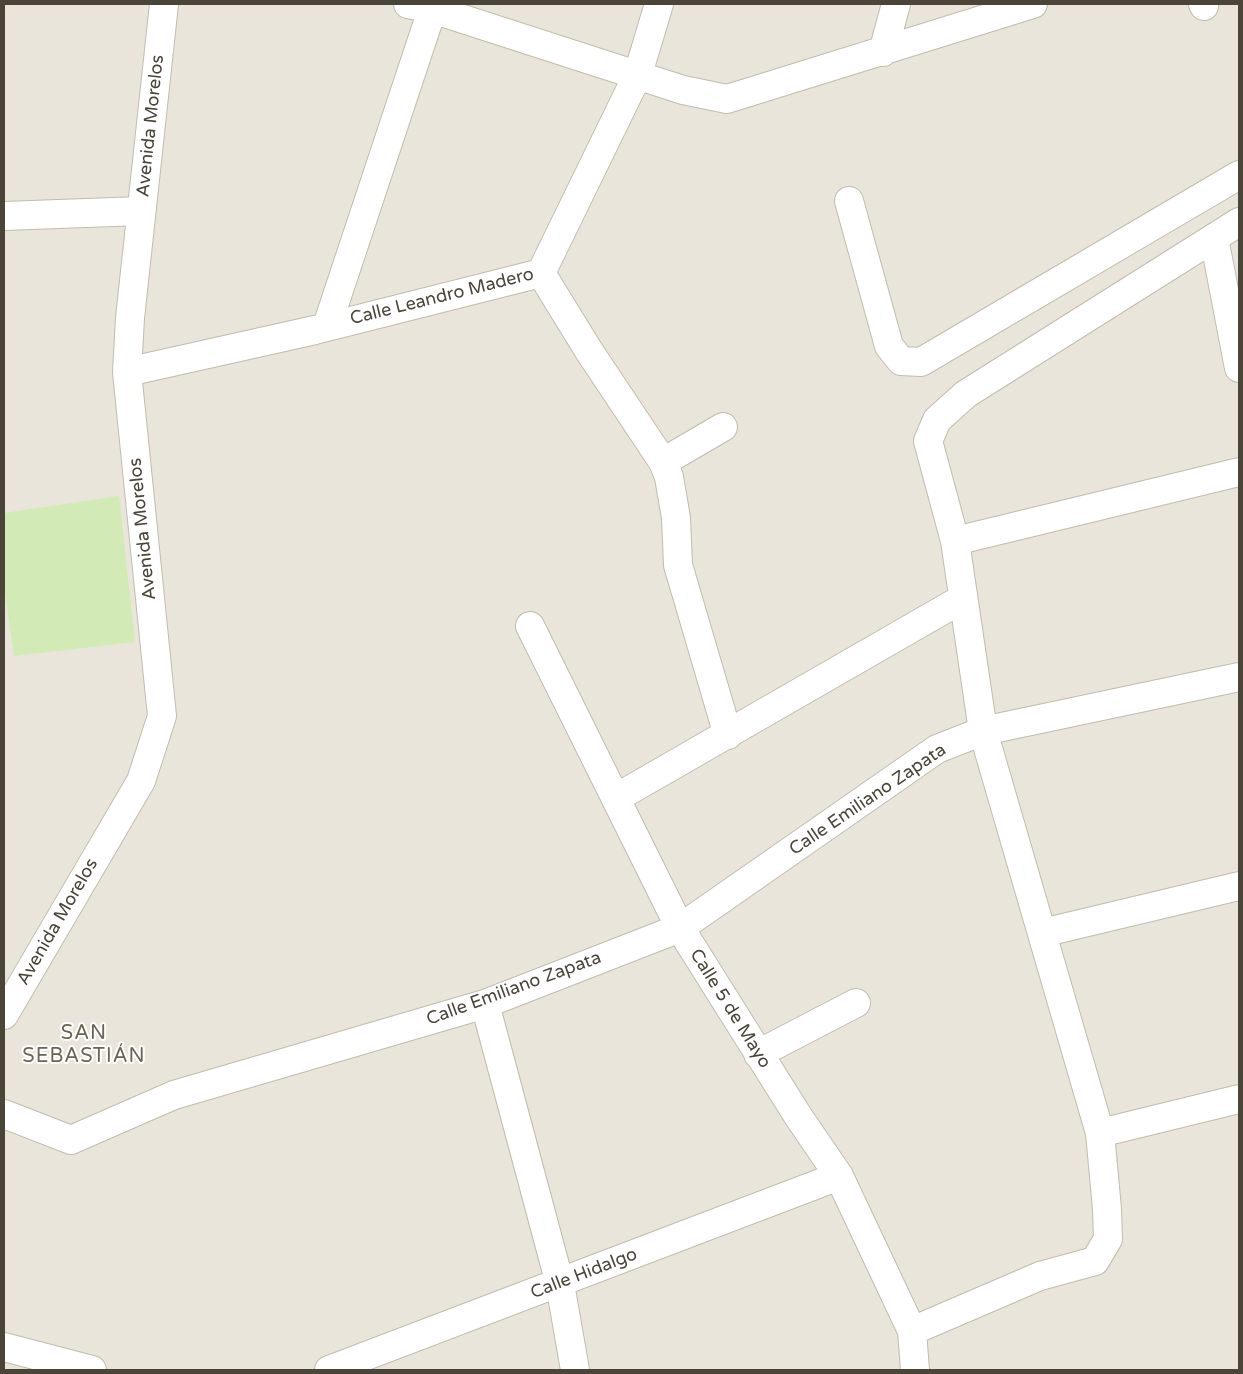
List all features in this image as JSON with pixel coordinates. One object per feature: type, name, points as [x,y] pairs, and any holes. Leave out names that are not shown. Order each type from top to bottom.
[{"type":"street","name":"Avenida Morelos","points":[[4,1015],[141,781],[162,716],[127,372],[141,211],[164,4]]},
{"type":"street","name":"Calle Leandro Madero","points":[[127,372],[327,326],[541,273],[638,74],[660,4]]},
{"type":"street","points":[[883,52],[896,4]]},
{"type":"street","points":[[327,326],[425,6],[683,90],[727,99],[1033,4]]},
{"type":"street","points":[[849,201],[889,346],[902,361],[921,362],[1239,175]]},
{"type":"street","points":[[4,216],[141,211]]},
{"type":"street","points":[[912,1331],[1040,1276],[1095,1261],[1108,1239],[1108,1209],[1100,1133],[983,732],[955,541],[928,441],[937,420],[966,394],[1239,222]]},
{"type":"street","points":[[1214,238],[1239,368]]},
{"type":"street","points":[[541,273],[589,351],[663,462],[676,518],[678,565],[728,735]]},
{"type":"street","points":[[663,462],[723,427]]},
{"type":"street","points":[[955,541],[1239,472]]},
{"type":"street","points":[[616,798],[962,599]]},
{"type":"street","name":"Calle 5 de Mayo","points":[[535,636],[680,928],[758,1054],[839,1176],[912,1331],[915,1370]]},
{"type":"street","name":"Calle Emiliano Zapata","points":[[4,1114],[71,1140],[174,1095],[485,1004],[680,928],[937,749],[983,732],[1239,677]]},
{"type":"street","points":[[1042,933],[1239,886]]},
{"type":"street","points":[[758,1054],[856,1003]]},
{"type":"street","points":[[485,1004],[560,1284],[576,1370]]},
{"type":"street","points":[[1100,1133],[1239,1098]]},
{"type":"street","name":"Calle Hidalgo","points":[[329,1370],[560,1284],[839,1176]]},
{"type":"street","points":[[4,1347],[92,1370]]},
{"type":"shaded area","points":[[4,4],[1239,4],[1239,1370],[4,1370]]},
{"type":"green space","points":[[119,496],[135,642],[14,656],[4,585],[4,513]]},
{"type":"district","name":"SAN SEBASTIÁN","points":[[84,1046]]}]
